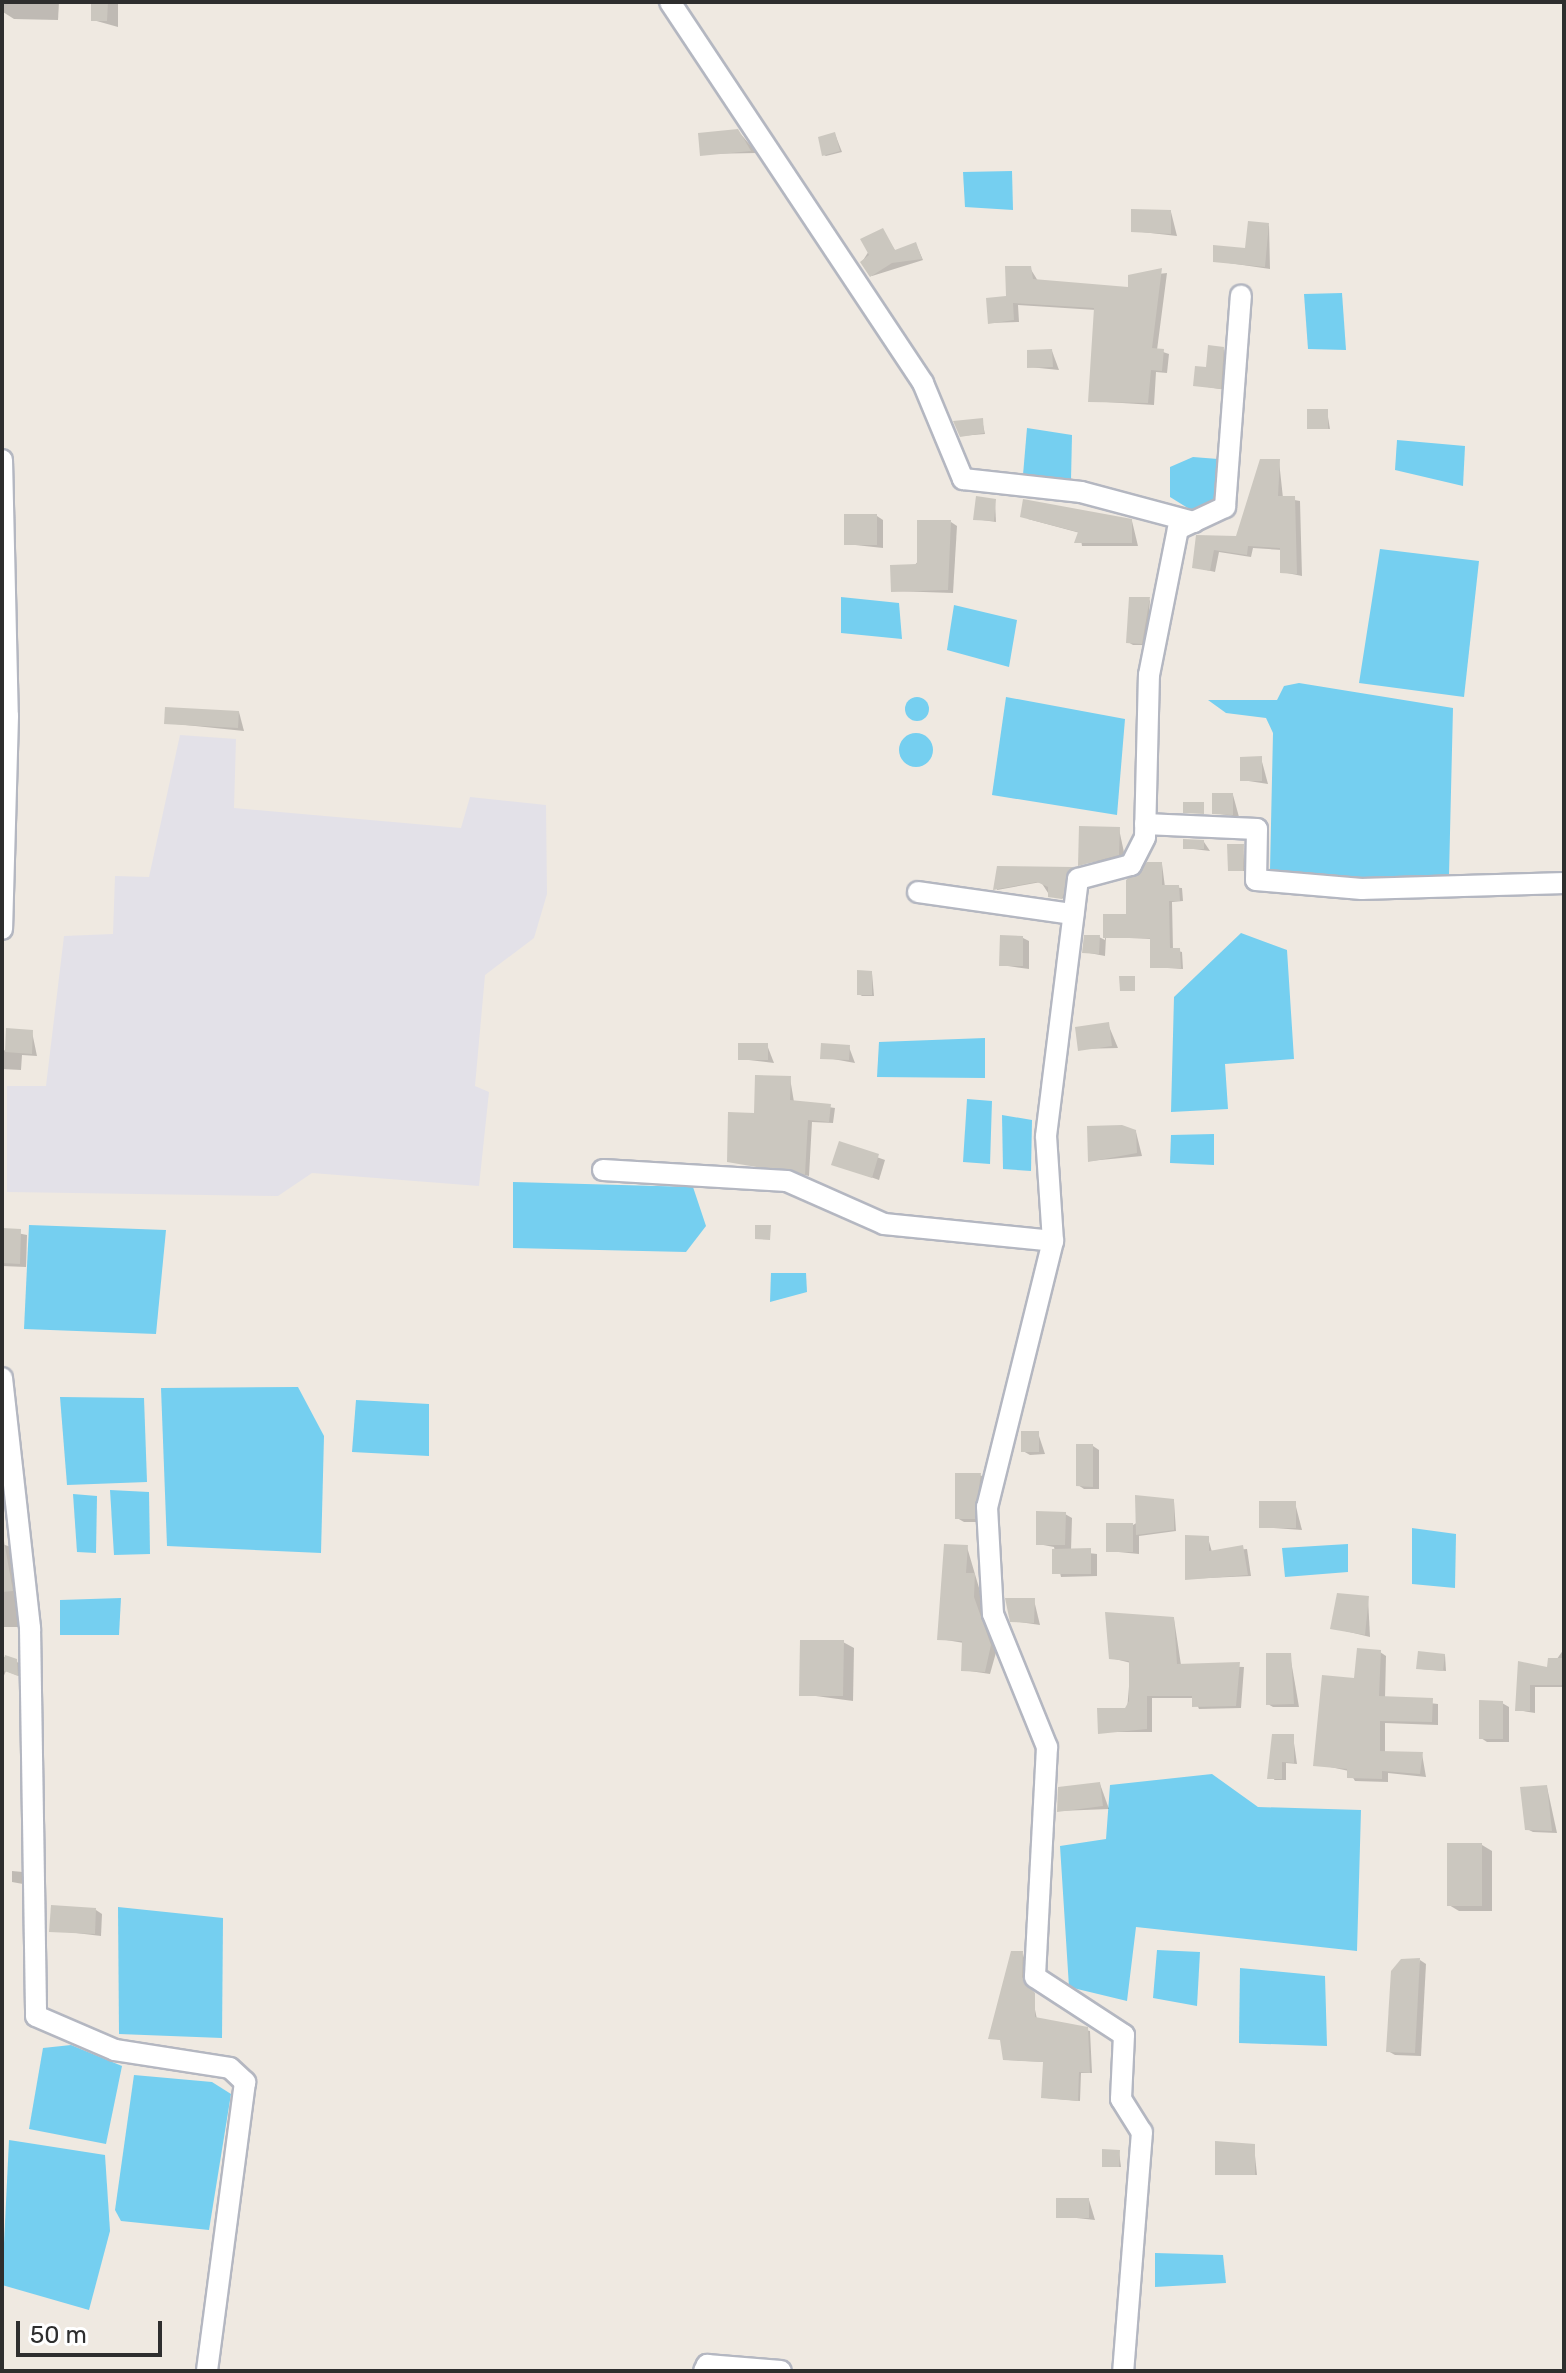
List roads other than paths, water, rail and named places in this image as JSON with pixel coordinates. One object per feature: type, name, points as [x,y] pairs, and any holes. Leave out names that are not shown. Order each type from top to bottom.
[{"type":"street","points":[[670,2],[923,383],[963,479],[1081,492],[1194,522]]},
{"type":"street","points":[[1123,2371],[1142,2132],[1121,2099],[1124,2035],[1035,1977],[1047,1747],[993,1614],[987,1507],[1053,1241],[1046,1136],[1078,879],[1131,865],[1145,824],[1149,675],[1178,529],[1225,507],[1241,296]]},
{"type":"street","points":[[2,460],[8,716],[2,929]]},
{"type":"street","points":[[1145,824],[1257,829],[1256,880],[1362,889],[1564,883]]},
{"type":"street","points":[[918,892],[1073,914]]},
{"type":"street","points":[[603,1170],[787,1181],[884,1224],[1053,1241]]},
{"type":"street","points":[[2,1378],[30,1628],[36,2016],[115,2050],[230,2068],[245,2082],[207,2371]]},
{"type":"street","points":[[704,2371],[707,2365],[781,2371]]},
{"type":"water","points":[[1012,171],[1013,210],[965,207],[963,172]]},
{"type":"water","points":[[1342,293],[1346,350],[1308,349],[1304,294]]},
{"type":"water","points":[[1027,428],[1072,435],[1071,480],[1023,475]]},
{"type":"water","points":[[1397,440],[1465,446],[1463,486],[1395,470]]},
{"type":"water","points":[[1193,457],[1218,459],[1218,500],[1191,510],[1170,497],[1170,467]]},
{"type":"water","points":[[1380,549],[1479,561],[1464,697],[1359,683]]},
{"type":"water","points":[[841,597],[899,603],[902,639],[841,633]]},
{"type":"water","points":[[954,605],[1017,620],[1009,667],[947,650]]},
{"type":"water","points":[[1299,683],[1453,708],[1449,875],[1387,882],[1270,870],[1273,733],[1266,718],[1226,713],[1208,700],[1277,700],[1284,686]]},
{"type":"water","points":[[917,697],[928,704],[929,709],[922,720],[917,721],[906,714],[905,709],[912,698]]},
{"type":"water","points":[[1006,697],[1125,719],[1117,815],[992,795]]},
{"type":"water","points":[[916,733],[928,738],[933,750],[928,762],[916,767],[904,762],[899,750],[904,738]]},
{"type":"water","points":[[1241,933],[1287,950],[1294,1059],[1225,1064],[1228,1109],[1171,1112],[1174,997]]},
{"type":"water","points":[[985,1038],[985,1078],[877,1077],[879,1042]]},
{"type":"water","points":[[967,1099],[992,1101],[990,1164],[963,1162]]},
{"type":"water","points":[[1002,1115],[1032,1120],[1031,1171],[1003,1169]]},
{"type":"water","points":[[1214,1134],[1214,1165],[1170,1163],[1171,1135]]},
{"type":"water","points":[[513,1182],[693,1187],[706,1226],[686,1252],[513,1248]]},
{"type":"water","points":[[29,1225],[166,1230],[156,1334],[24,1329]]},
{"type":"water","points":[[771,1273],[806,1273],[807,1292],[770,1302]]},
{"type":"water","points":[[298,1387],[324,1436],[321,1553],[167,1546],[161,1388]]},
{"type":"water","points":[[60,1397],[144,1398],[147,1482],[67,1485]]},
{"type":"water","points":[[356,1400],[429,1404],[429,1456],[352,1452]]},
{"type":"water","points":[[110,1490],[149,1492],[150,1554],[114,1555]]},
{"type":"water","points":[[73,1494],[97,1496],[96,1553],[77,1552]]},
{"type":"water","points":[[1412,1528],[1456,1534],[1455,1588],[1412,1584]]},
{"type":"water","points":[[1348,1544],[1348,1572],[1285,1577],[1282,1548]]},
{"type":"water","points":[[121,1598],[119,1635],[60,1635],[60,1600]]},
{"type":"water","points":[[1212,1774],[1258,1807],[1361,1810],[1357,1951],[1136,1927],[1127,2001],[1069,1987],[1060,1846],[1106,1839],[1110,1785]]},
{"type":"water","points":[[118,1907],[223,1918],[222,2038],[119,2034]]},
{"type":"water","points":[[1157,1950],[1200,1952],[1197,2006],[1153,1998]]},
{"type":"water","points":[[1240,1968],[1325,1976],[1327,2046],[1239,2043]]},
{"type":"water","points":[[71,2045],[122,2066],[106,2144],[29,2129],[43,2048]]},
{"type":"water","points":[[134,2075],[212,2082],[231,2094],[209,2230],[121,2221],[115,2210]]},
{"type":"water","points":[[9,2140],[105,2155],[110,2231],[89,2310],[2,2285]]},
{"type":"water","points":[[1155,2253],[1223,2255],[1226,2283],[1155,2287]]}]
